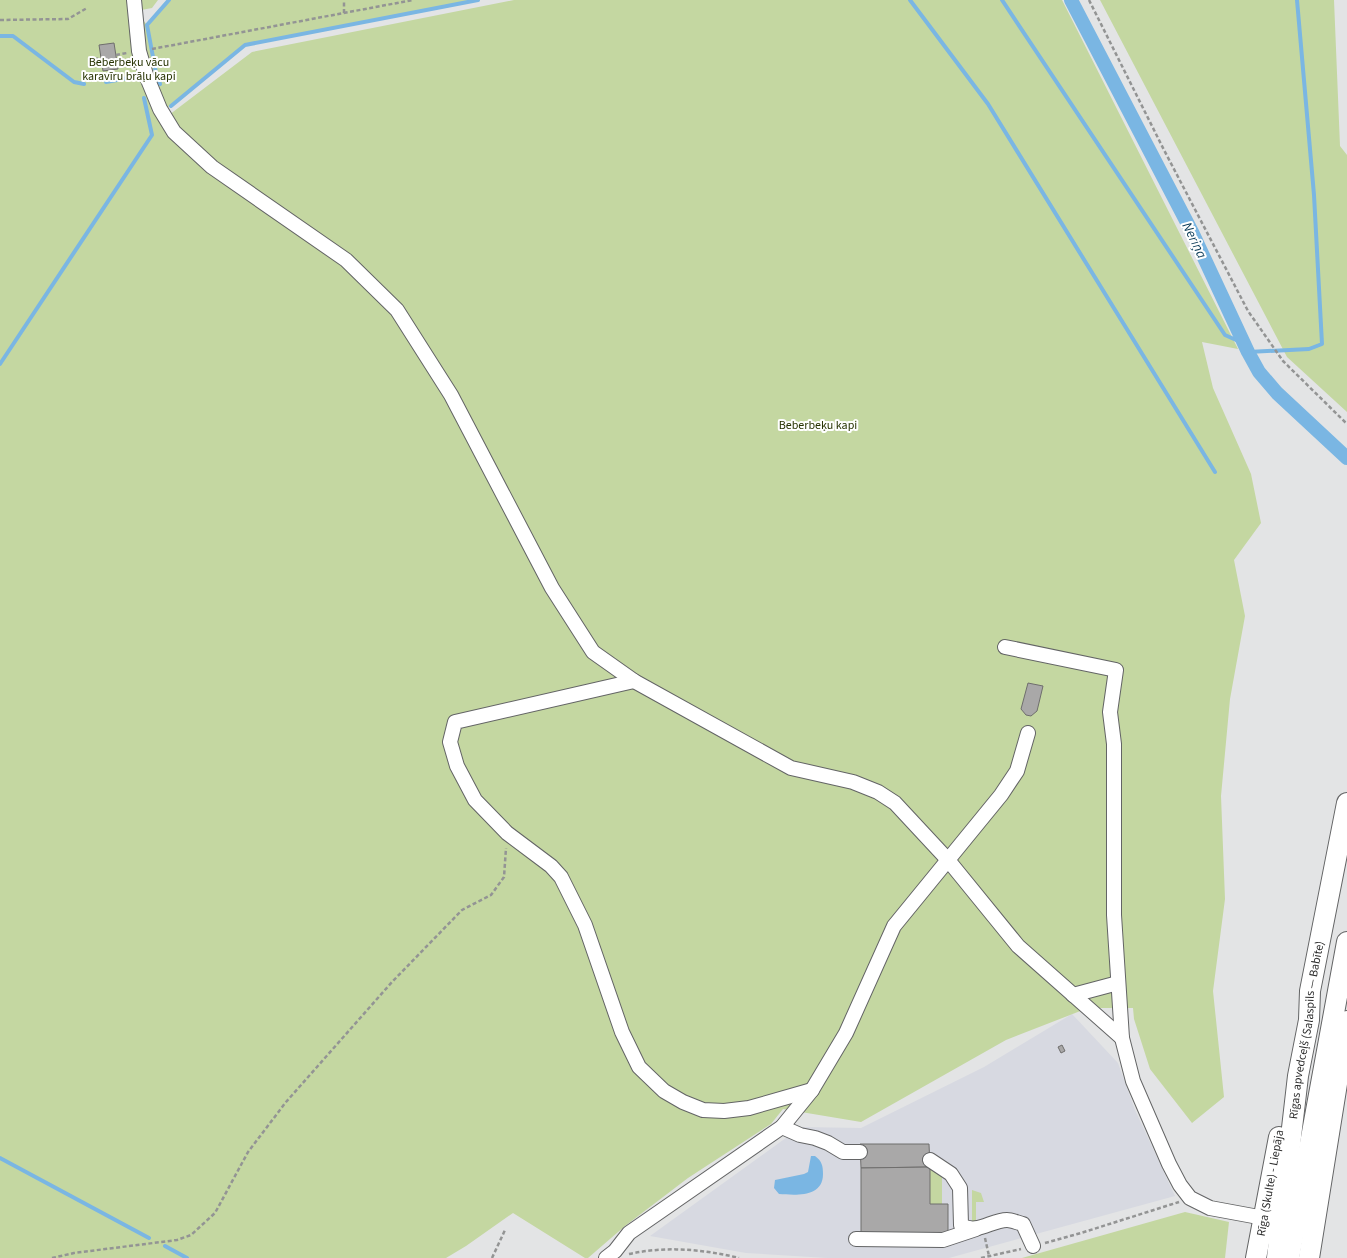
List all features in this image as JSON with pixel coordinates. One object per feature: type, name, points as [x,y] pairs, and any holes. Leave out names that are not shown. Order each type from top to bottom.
[{"type":"highway","name":"Rīgas apvedceļš (Salaspils — Babīte)","points":[[1277,1258],[1298,1076],[1309,1020],[1310,991],[1347,803]]},
{"type":"highway","name":"Rīgas apvedceļš (Salaspils — Babīte)","points":[[1289,1258],[1347,942]]},
{"type":"highway","name":"Rīga (Skulte) - Liepāja","points":[[1256,1258],[1301,1019],[1310,991]]},
{"type":"highway","points":[[1309,1258],[1347,1021]]},
{"type":"street","points":[[134,0],[139,51],[146,75],[160,109],[174,132],[212,167],[346,260],[397,310],[451,396],[552,588],[594,652],[634,681],[791,768],[853,782],[878,792],[895,803],[948,860],[1018,946],[1122,1038]]},
{"type":"street","points":[[1005,647],[1116,670],[1110,712],[1114,744],[1114,915],[1122,1038],[1133,1081],[1169,1164],[1180,1185],[1190,1198],[1210,1208],[1264,1218]]},
{"type":"street","points":[[634,681],[455,722],[450,742],[457,766],[475,800],[507,833],[552,866],[561,877],[585,924],[622,1032],[639,1067],[664,1091],[683,1102],[703,1110],[724,1112],[749,1108],[812,1090]]},
{"type":"street","points":[[611,1254],[628,1233],[782,1126],[812,1090],[846,1033],[894,926],[1001,795],[1017,771],[1028,733]]},
{"type":"street","points":[[1073,995],[1118,983]]},
{"type":"street","points":[[782,1126],[800,1135],[828,1143],[843,1152],[860,1152]]},
{"type":"street","points":[[930,1160],[951,1174],[960,1188],[961,1225],[967,1229],[979,1228]]},
{"type":"street","points":[[856,1239],[943,1240],[1007,1220],[1023,1224],[1033,1246]]},
{"type":"path","points":[[344,0],[344,13]]},
{"type":"path","points":[[160,47],[413,0]]},
{"type":"path","points":[[1089,0],[1164,150],[1248,311],[1283,361],[1347,424]]},
{"type":"path","points":[[0,20],[68,19],[88,8]]},
{"type":"path","points":[[88,60],[101,58]]},
{"type":"path","points":[[52,1258],[74,1253],[177,1240],[191,1235],[209,1219],[248,1152],[293,1094],[392,982],[462,910],[491,895],[504,877],[507,833]]},
{"type":"path","points":[[981,1258],[1081,1233],[1190,1198]]},
{"type":"path","points":[[979,1228],[989,1256]]},
{"type":"path","points":[[492,1258],[504,1230]]},
{"type":"path","points":[[611,1254],[681,1249],[716,1252],[739,1258]]},
{"type":"shaded area","points":[[1072,1014],[1118,1063],[1135,1110],[1175,1196],[949,1258],[827,1258],[746,1253],[650,1236],[801,1127],[861,1128],[984,1067]]},
{"type":"green space","points":[[0,0],[158,0],[152,8],[136,11],[147,25],[169,0],[478,0],[245,45],[171,106],[160,109],[165,118],[252,52],[514,0],[1062,0],[1238,349],[1202,342],[1213,388],[1251,474],[1261,523],[1234,560],[1245,616],[1230,699],[1221,796],[1225,899],[1213,991],[1224,1097],[1192,1123],[1150,1069],[1134,1019],[1133,1008],[1088,1008],[1006,1040],[861,1122],[783,1109],[771,1124],[688,1178],[625,1226],[588,1258],[585,1258],[513,1213],[446,1258],[0,1258]]},
{"type":"green space","points":[[1100,0],[1334,0],[1340,146],[1347,155],[1347,412],[1287,357]]},
{"type":"green space","points":[[930,1167],[942,1172],[942,1204],[930,1204]]},
{"type":"green space","points":[[972,1190],[981,1193],[984,1202],[976,1202],[976,1223],[972,1223]]},
{"type":"green space","points":[[1185,1212],[1229,1222],[1225,1258],[1022,1258]]},
{"type":"water","points":[[811,1156],[815,1156],[822,1166],[822,1182],[818,1187],[807,1193],[779,1194],[774,1188],[775,1180],[808,1172]]},
{"type":"building","points":[[114,43],[118,69],[103,71],[99,45]]},
{"type":"building","points":[[1028,683],[1043,686],[1037,711],[1031,716],[1026,715],[1021,709]]},
{"type":"building","points":[[1062,1045],[1065,1051],[1061,1053],[1058,1047]]},
{"type":"building","points":[[860,1144],[929,1144],[930,1167],[861,1168]]},
{"type":"building","points":[[930,1167],[930,1204],[948,1204],[948,1235],[861,1235],[861,1168]]},
{"type":"waterway","points":[[160,84],[156,73],[147,25],[169,0]]},
{"type":"waterway","points":[[171,106],[245,45],[478,0]]},
{"type":"waterway","points":[[910,0],[988,104],[1215,472]]},
{"type":"waterway","points":[[1002,0],[1225,335],[1245,344]]},
{"type":"waterway","name":"Neriņa","points":[[1071,0],[1192,232],[1259,372],[1277,393],[1347,458]]},
{"type":"waterway","points":[[1248,352],[1309,349],[1322,344],[1314,195],[1297,0]]},
{"type":"waterway","points":[[0,36],[13,36],[74,82],[84,84]]},
{"type":"waterway","points":[[106,82],[139,76]]},
{"type":"waterway","points":[[0,364],[152,135],[144,98]]},
{"type":"waterway","points":[[0,1158],[149,1238]]},
{"type":"waterway","points":[[165,1246],[187,1258]]},
{"type":"park label","name":"Beberbeķu vācu karavīru brāļu kapi","points":[[129,69]]},
{"type":"park label","name":"Beberbeķu kapi","points":[[818,425]]}]
